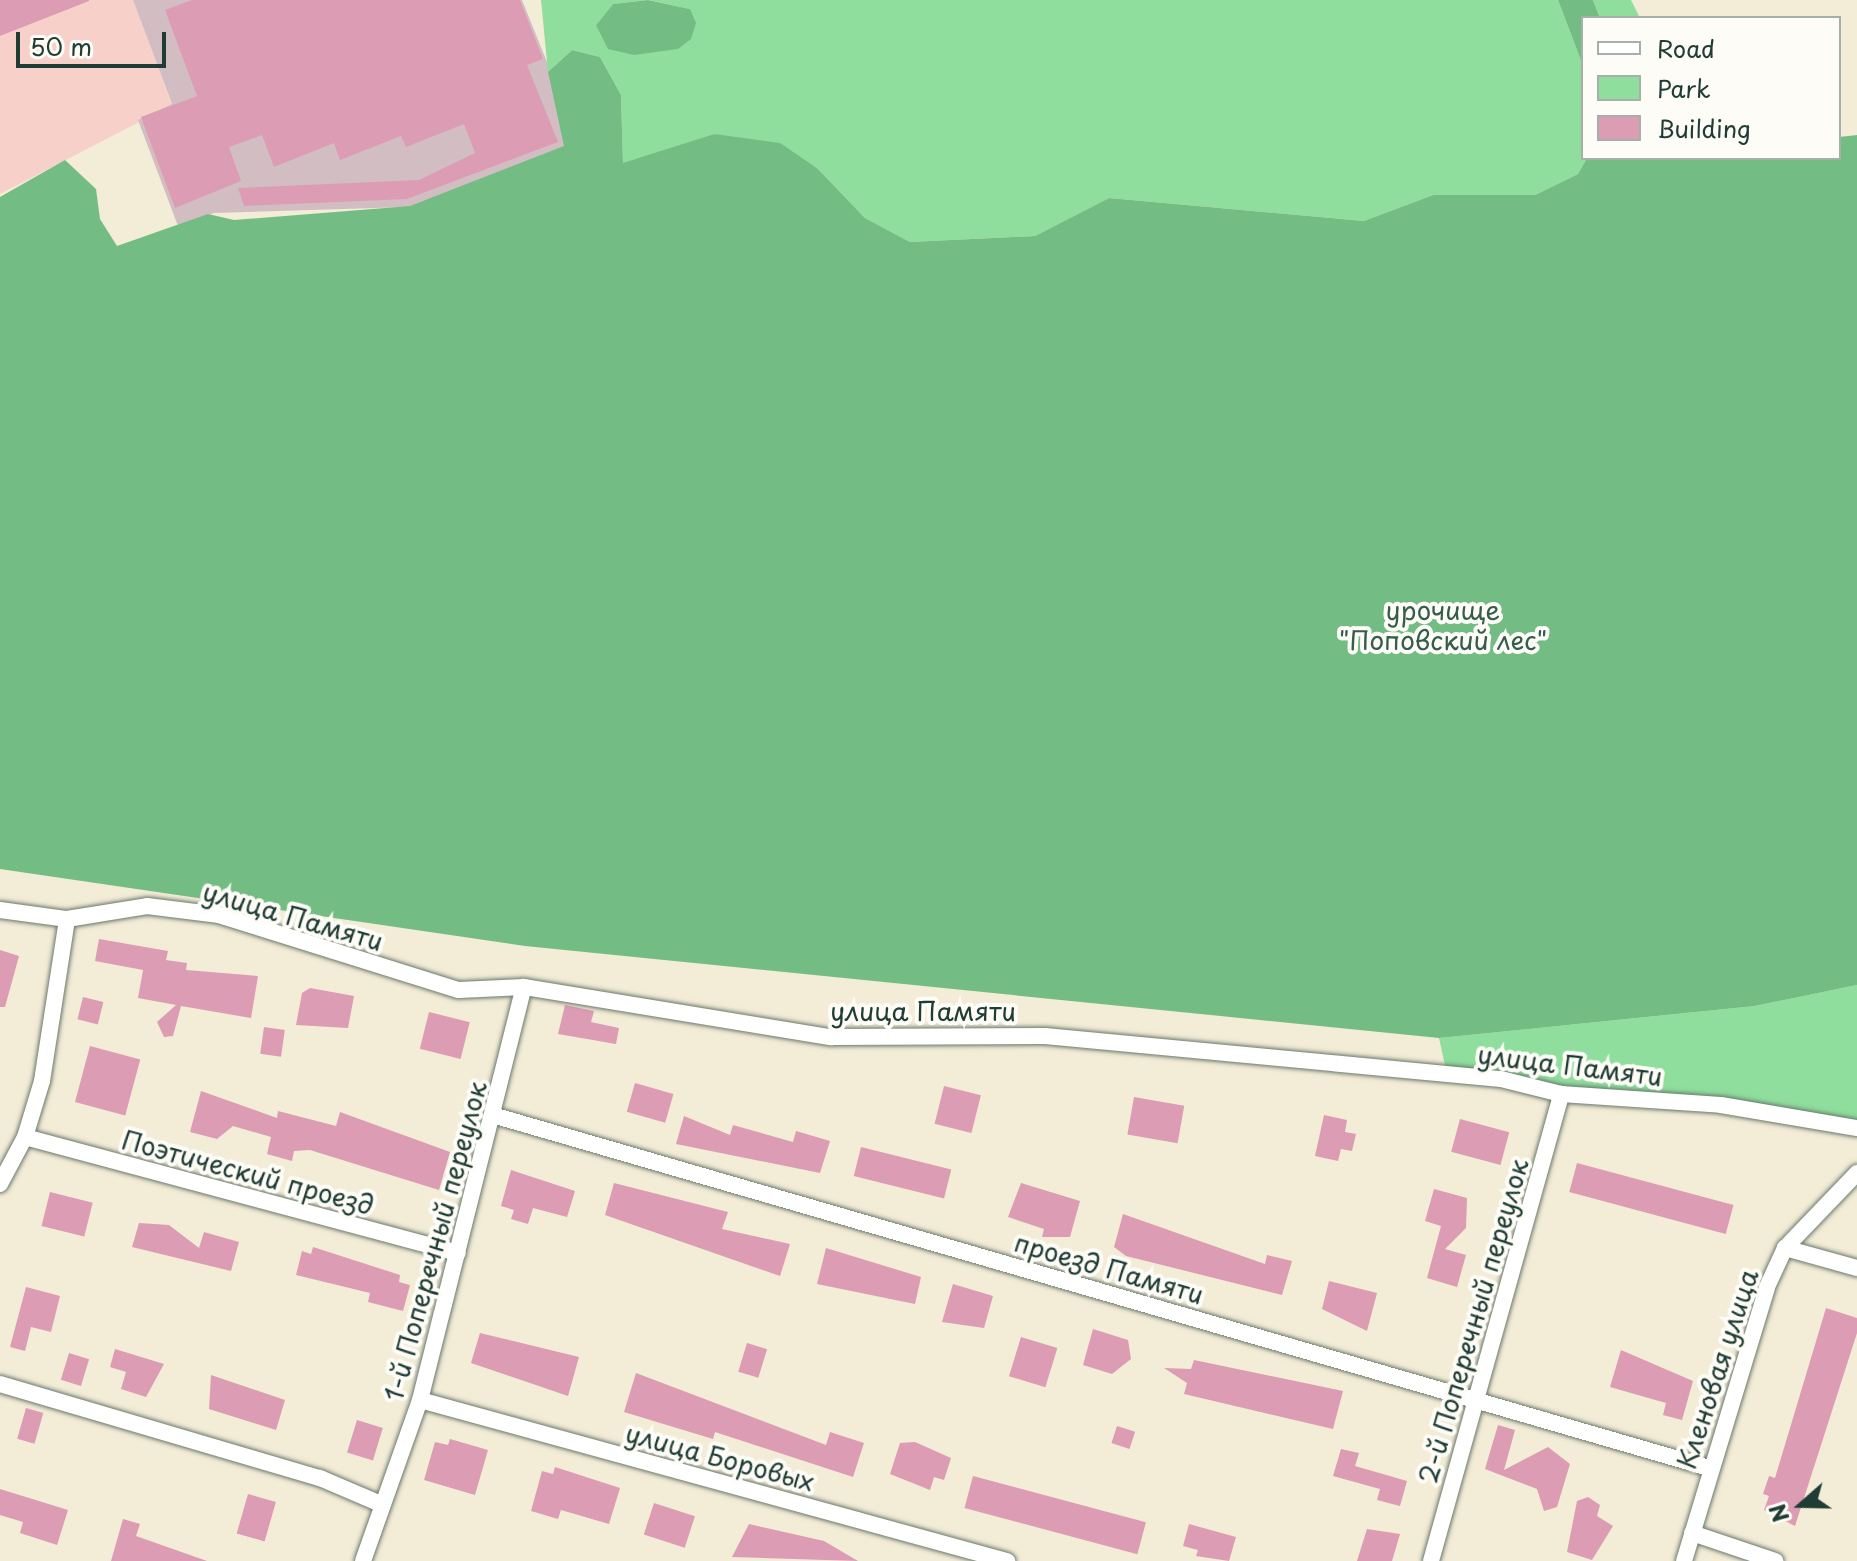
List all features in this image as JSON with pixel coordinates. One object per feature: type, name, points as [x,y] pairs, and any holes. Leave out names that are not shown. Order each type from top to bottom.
[{"type":"street","name":"улица Памяти","points":[[0,910],[67,919],[147,906],[219,915],[459,990],[524,987],[831,1037],[1045,1036],[1501,1079],[1561,1094],[1721,1105],[1857,1128]]},
{"type":"street","points":[[0,1184],[25,1137],[42,1081],[67,919]]},
{"type":"street","name":"1-й Поперечный переулок","points":[[363,1561],[420,1400],[496,1116],[524,987]]},
{"type":"street","name":"2-й Поперечный переулок","points":[[1431,1561],[1561,1094]]},
{"type":"street","name":"проезд Памяти","points":[[496,1116],[1709,1468]]},
{"type":"street","name":"Поэтический проезд","points":[[25,1137],[458,1253]]},
{"type":"street","name":"Кленовая улица","points":[[1684,1561],[1709,1468],[1785,1248],[1857,1173]]},
{"type":"street","points":[[1785,1248],[1857,1268]]},
{"type":"street","points":[[0,1384],[320,1478],[381,1504]]},
{"type":"street","name":"улица Боровых","points":[[420,1400],[1007,1561]]},
{"type":"street","points":[[1692,1533],[1775,1561]]},
{"type":"shaded area","points":[[0,0],[133,0],[172,105],[0,194]]},
{"type":"shaded area","points":[[133,0],[522,0],[580,144],[408,207],[214,213],[178,226],[138,120],[172,104]]},
{"type":"green space","points":[[541,0],[648,0],[613,4],[596,25],[690,9],[649,0],[1558,0],[1581,61],[1581,160],[1586,160],[1578,174],[1535,195],[1433,195],[1364,221],[1109,198],[1035,236],[910,242],[865,218],[818,169],[714,134],[623,164],[621,95],[600,57],[572,50],[548,72]]},
{"type":"green space","points":[[648,0],[690,9],[696,23],[691,39],[678,49],[634,55],[608,49],[596,25],[613,4]]},
{"type":"green space","points":[[1558,0],[1593,0],[1599,16],[1581,16],[1581,61]]},
{"type":"green space","points":[[1593,0],[1631,0],[1639,16],[1599,16]]},
{"type":"green space","name":"урочище \"Поповский лес\"","points":[[572,50],[600,57],[621,95],[623,163],[714,134],[780,143],[818,169],[865,218],[910,242],[1035,236],[1109,198],[1364,221],[1433,195],[1535,195],[1578,174],[1586,160],[1841,160],[1841,137],[1857,135],[1857,985],[1755,1006],[1439,1038],[525,946],[0,869],[0,197],[65,160],[96,189],[100,219],[117,246],[208,214],[234,220],[410,206],[564,146],[548,72]]},
{"type":"green space","points":[[1857,985],[1857,1124],[1448,1079],[1439,1038],[1755,1006]]},
{"type":"building","points":[[0,0],[89,0],[89,1],[0,36]]},
{"type":"building","points":[[192,0],[520,0],[543,59],[527,65],[558,142],[407,199],[244,206],[238,188],[419,180],[475,153],[464,124],[406,147],[401,136],[340,160],[334,143],[274,167],[262,135],[229,147],[241,181],[175,208],[141,117],[197,96],[165,10]]},
{"type":"building","points":[[99,939],[168,951],[166,960],[187,963],[186,970],[258,976],[251,1018],[181,1006],[173,1036],[164,1037],[157,1022],[176,1005],[138,998],[143,970],[95,961]]},
{"type":"building","points":[[0,950],[19,956],[5,1007],[0,1007]]},
{"type":"building","points":[[310,988],[354,996],[348,1028],[296,1025],[302,993]]},
{"type":"building","points":[[83,997],[103,1002],[98,1024],[77,1019]]},
{"type":"building","points":[[565,1005],[594,1011],[591,1022],[619,1028],[616,1044],[558,1034]]},
{"type":"building","points":[[429,1012],[470,1022],[461,1059],[420,1049]]},
{"type":"building","points":[[264,1027],[285,1030],[281,1057],[260,1054]]},
{"type":"building","points":[[90,1046],[140,1059],[125,1115],[75,1102]]},
{"type":"building","points":[[635,1083],[673,1094],[665,1123],[627,1112]]},
{"type":"building","points":[[944,1086],[981,1095],[971,1133],[935,1124]]},
{"type":"building","points":[[201,1091],[277,1118],[278,1111],[336,1126],[340,1112],[450,1152],[439,1190],[310,1150],[294,1151],[292,1161],[267,1154],[271,1137],[233,1126],[217,1139],[190,1132]]},
{"type":"building","points":[[1134,1097],[1184,1106],[1178,1143],[1127,1134]]},
{"type":"building","points":[[1324,1115],[1347,1120],[1345,1132],[1356,1134],[1352,1151],[1341,1149],[1338,1161],[1315,1156]]},
{"type":"building","points":[[684,1116],[730,1135],[733,1125],[793,1142],[796,1131],[830,1141],[820,1173],[676,1144]]},
{"type":"building","points":[[1460,1119],[1509,1132],[1500,1165],[1451,1152]]},
{"type":"building","points":[[861,1147],[951,1169],[944,1199],[854,1176]]},
{"type":"building","points":[[1577,1163],[1733,1205],[1726,1234],[1569,1192]]},
{"type":"building","points":[[511,1170],[575,1191],[567,1217],[533,1208],[528,1224],[511,1219],[514,1210],[501,1206]]},
{"type":"building","points":[[614,1183],[728,1212],[722,1229],[790,1244],[780,1276],[605,1215]]},
{"type":"building","points":[[1021,1183],[1080,1201],[1070,1237],[1042,1237],[1044,1229],[1008,1217]]},
{"type":"building","points":[[1434,1189],[1467,1198],[1466,1228],[1445,1249],[1466,1255],[1457,1287],[1427,1278],[1441,1226],[1425,1221]]},
{"type":"building","points":[[50,1192],[93,1203],[84,1237],[42,1226]]},
{"type":"building","points":[[1123,1214],[1265,1264],[1267,1255],[1292,1261],[1282,1295],[1126,1256],[1114,1247]]},
{"type":"building","points":[[139,1223],[169,1225],[199,1248],[204,1232],[239,1242],[231,1271],[132,1247]]},
{"type":"building","points":[[313,1247],[400,1275],[399,1282],[410,1285],[403,1311],[368,1302],[370,1293],[296,1275],[302,1251],[311,1254]]},
{"type":"building","points":[[826,1248],[921,1277],[915,1304],[817,1284]]},
{"type":"building","points":[[1329,1281],[1377,1293],[1367,1331],[1322,1309]]},
{"type":"building","points":[[953,1284],[993,1296],[984,1328],[942,1322]]},
{"type":"building","points":[[26,1287],[60,1296],[51,1332],[31,1327],[25,1351],[10,1347]]},
{"type":"building","points":[[1826,1308],[1857,1318],[1857,1333],[1795,1526],[1764,1510],[1769,1496],[1763,1494],[1769,1476],[1775,1478]]},
{"type":"building","points":[[1093,1329],[1128,1340],[1131,1359],[1112,1374],[1083,1365]]},
{"type":"building","points":[[480,1333],[579,1357],[568,1396],[471,1363]]},
{"type":"building","points":[[1021,1337],[1057,1348],[1045,1387],[1009,1376]]},
{"type":"building","points":[[747,1343],[767,1349],[758,1378],[738,1372]]},
{"type":"building","points":[[115,1349],[164,1364],[146,1397],[121,1389],[126,1372],[110,1367]]},
{"type":"building","points":[[1621,1350],[1693,1381],[1682,1420],[1663,1415],[1666,1403],[1610,1387]]},
{"type":"building","points":[[69,1353],[89,1359],[81,1386],[61,1380]]},
{"type":"building","points":[[1194,1360],[1343,1391],[1333,1429],[1184,1394],[1187,1383],[1164,1368],[1191,1369]]},
{"type":"building","points":[[636,1373],[826,1445],[830,1432],[864,1443],[853,1477],[715,1432],[713,1439],[624,1412]]},
{"type":"building","points":[[211,1375],[285,1400],[276,1430],[209,1409]]},
{"type":"building","points":[[26,1408],[43,1413],[34,1444],[17,1439]]},
{"type":"building","points":[[357,1420],[383,1428],[373,1460],[347,1453]]},
{"type":"building","points":[[1498,1425],[1515,1430],[1504,1470],[1548,1447],[1570,1464],[1557,1507],[1544,1511],[1537,1489],[1485,1469]]},
{"type":"building","points":[[1117,1426],[1135,1432],[1130,1449],[1111,1443]]},
{"type":"building","points":[[450,1439],[488,1450],[475,1495],[424,1480],[435,1442],[448,1445]]},
{"type":"building","points":[[915,1442],[951,1458],[944,1480],[934,1477],[930,1490],[890,1474],[900,1443]]},
{"type":"building","points":[[1341,1449],[1359,1453],[1355,1466],[1407,1481],[1400,1506],[1377,1500],[1380,1489],[1333,1476]]},
{"type":"building","points":[[555,1467],[620,1488],[609,1524],[561,1510],[558,1519],[531,1511],[542,1471],[553,1474]]},
{"type":"building","points":[[973,1476],[1146,1522],[1137,1554],[964,1508]]},
{"type":"building","points":[[0,1489],[68,1510],[57,1545],[20,1533],[23,1522],[0,1515]]},
{"type":"building","points":[[248,1494],[276,1502],[265,1541],[237,1533]]},
{"type":"building","points":[[1588,1497],[1600,1505],[1597,1516],[1613,1526],[1592,1560],[1567,1552],[1577,1501]]},
{"type":"building","points":[[654,1503],[695,1516],[685,1548],[644,1534]]},
{"type":"building","points":[[123,1519],[140,1524],[136,1536],[207,1561],[111,1561]]},
{"type":"building","points":[[749,1524],[824,1541],[858,1561],[732,1557]]},
{"type":"building","points":[[1189,1524],[1236,1537],[1229,1561],[1196,1556],[1198,1550],[1183,1546]]},
{"type":"building","points":[[1367,1529],[1400,1534],[1392,1561],[1357,1561]]}]
